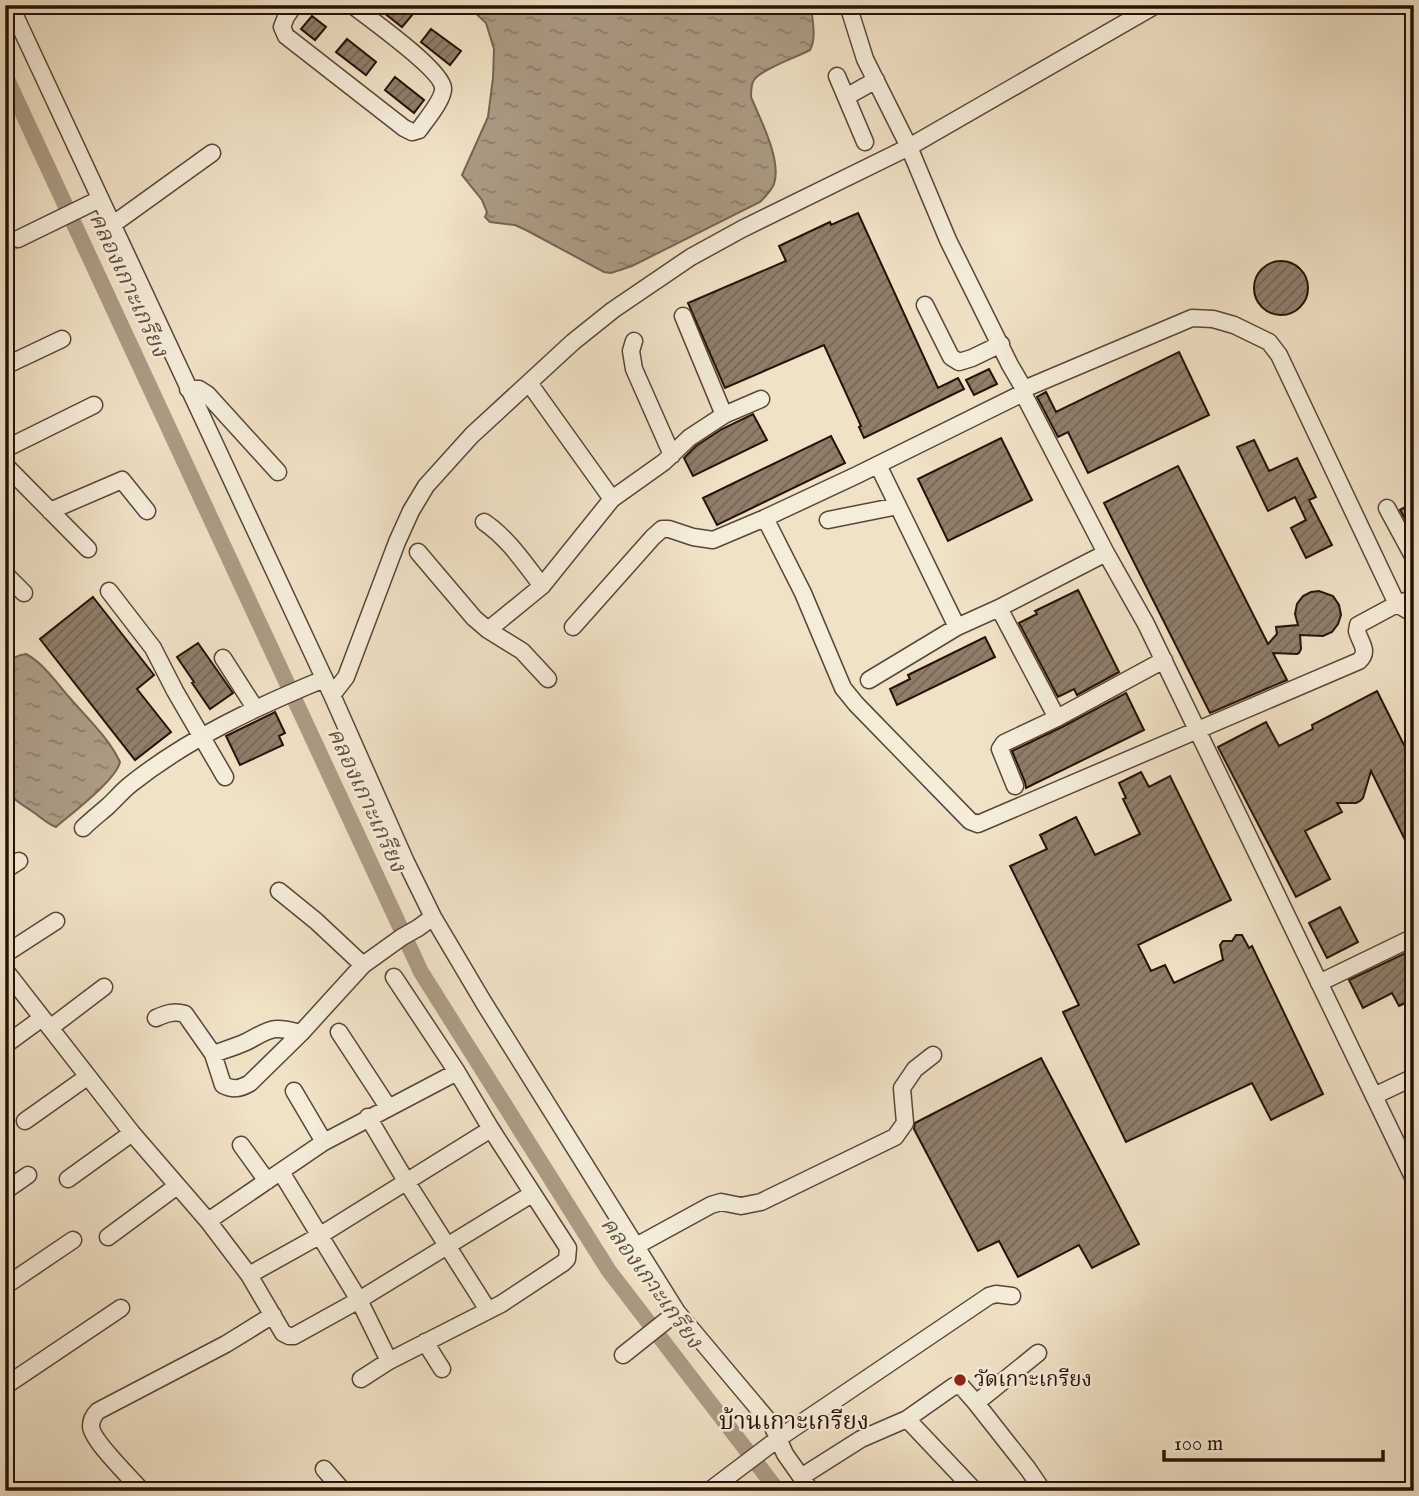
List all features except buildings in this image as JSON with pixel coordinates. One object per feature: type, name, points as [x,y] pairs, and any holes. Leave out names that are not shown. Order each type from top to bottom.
[{"type":"street","points":[[10,5],[93,202],[112,225],[318,681],[332,695],[433,917],[636,1246],[673,1316],[772,1425],[774,1442],[811,1491]]},
{"type":"street","points":[[294,5],[282,27],[286,36],[404,128],[412,132],[419,130],[443,95],[444,86],[415,55],[352,5]]},
{"type":"street","points":[[848,5],[865,59],[909,147],[948,240],[1106,553],[1164,660],[1414,1179]]},
{"type":"street","points":[[332,695],[346,677],[397,542],[426,486],[472,435],[573,342],[613,310],[691,257],[909,147],[1156,5]]},
{"type":"street","points":[[837,76],[865,142]]},
{"type":"street","points":[[846,97],[876,80]]},
{"type":"street","points":[[112,225],[212,153]]},
{"type":"street","points":[[18,239],[93,202]]},
{"type":"street","points":[[925,304],[951,357],[959,362],[1001,344]]},
{"type":"street","points":[[683,316],[724,415]]},
{"type":"street","points":[[573,627],[662,529],[713,540],[878,465],[1024,391],[1192,318],[1213,319],[1234,325],[1269,342],[1279,355],[1397,604],[1414,614]]},
{"type":"street","points":[[5,366],[62,339]]},
{"type":"street","points":[[634,341],[631,351],[634,369],[672,455]]},
{"type":"street","points":[[529,383],[612,499]]},
{"type":"street","points":[[188,389],[199,389],[207,394],[278,472]]},
{"type":"street","points":[[488,631],[542,586],[612,499],[672,455],[688,438],[724,415],[761,399]]},
{"type":"street","points":[[5,449],[94,405]]},
{"type":"street","points":[[5,464],[88,549]]},
{"type":"street","points":[[878,465],[957,628]]},
{"type":"street","points":[[50,511],[122,480],[147,511]]},
{"type":"street","points":[[828,520],[898,506]]},
{"type":"street","points":[[1387,508],[1414,558]]},
{"type":"street","points":[[765,518],[803,593],[843,688],[970,821],[978,824],[1359,661],[1365,652],[1357,631],[1359,625],[1397,604],[1414,598]]},
{"type":"street","points":[[484,522],[520,557],[542,586]]},
{"type":"street","points":[[418,551],[474,618],[488,631],[522,651],[548,680]]},
{"type":"street","points":[[869,680],[957,628],[1106,553]]},
{"type":"street","points":[[5,574],[24,593]]},
{"type":"street","points":[[109,591],[153,648],[174,691],[225,777]]},
{"type":"street","points":[[999,608],[1057,718]]},
{"type":"street","points":[[223,658],[255,708]]},
{"type":"street","points":[[1015,786],[1000,749],[1004,743],[1057,718],[1164,660]]},
{"type":"street","points":[[83,828],[130,785],[201,737],[255,708],[318,681]]},
{"type":"street","points":[[279,891],[363,965]]},
{"type":"street","points":[[156,1018],[167,1013],[186,1014],[213,1054],[223,1085],[230,1089],[241,1088],[250,1083],[301,1033],[363,965],[433,917]]},
{"type":"street","points":[[5,954],[56,921]]},
{"type":"street","points":[[1319,983],[1414,937]]},
{"type":"street","points":[[5,970],[132,1133],[208,1221],[249,1275],[283,1333],[289,1336],[294,1336],[359,1300],[532,1194]]},
{"type":"street","points":[[360,1379],[389,1361],[501,1304],[567,1259],[568,1248],[394,977]]},
{"type":"street","points":[[5,1045],[104,987]]},
{"type":"street","points":[[213,1054],[245,1042],[263,1031],[285,1029],[301,1033]]},
{"type":"street","points":[[339,1032],[388,1107]]},
{"type":"street","points":[[636,1246],[711,1205],[721,1202],[741,1206],[761,1202],[895,1137],[905,1123],[902,1088],[915,1069],[933,1055]]},
{"type":"street","points":[[208,1221],[324,1142],[457,1072]]},
{"type":"street","points":[[24,1121],[87,1077]]},
{"type":"street","points":[[1374,1096],[1414,1077]]},
{"type":"street","points":[[294,1091],[324,1142]]},
{"type":"street","points":[[368,1117],[488,1310]]},
{"type":"street","points":[[249,1275],[319,1236],[491,1129]]},
{"type":"street","points":[[68,1179],[132,1133]]},
{"type":"street","points":[[241,1145],[267,1181]]},
{"type":"street","points":[[281,1171],[359,1300],[389,1361]]},
{"type":"street","points":[[5,1191],[28,1175]]},
{"type":"street","points":[[108,1237],[177,1186]]},
{"type":"street","points":[[5,1286],[73,1240]]},
{"type":"street","points":[[709,1491],[774,1442],[989,1296],[1012,1296]]},
{"type":"street","points":[[5,1386],[121,1308]]},
{"type":"street","points":[[142,1491],[95,1439],[91,1426],[93,1417],[98,1411],[226,1344],[273,1315]]},
{"type":"street","points":[[623,1355],[673,1316]]},
{"type":"street","points":[[425,1342],[442,1369]]},
{"type":"street","points":[[976,1403],[1038,1353]]},
{"type":"street","points":[[801,1477],[861,1438],[907,1419],[954,1386],[962,1387],[976,1403],[1043,1491]]},
{"type":"street","points":[[907,1419],[975,1491]]},
{"type":"street","points":[[324,1469],[343,1491]]},
{"type":"street","points":[[5,1483],[11,1491]]},
{"type":"water","points":[[467,5],[811,5],[814,34],[810,50],[763,72],[754,80],[752,86],[751,97],[773,152],[776,174],[774,184],[760,202],[632,266],[611,273],[604,272],[515,225],[490,222],[485,217],[487,212],[482,200],[462,175],[488,117],[494,49],[486,23]]},
{"type":"water","points":[[26,654],[44,668],[97,728],[120,762],[102,787],[56,827],[19,803],[5,787],[5,667],[14,658]]},
{"type":"waterway","name":"คลองเกาะเกรียง","points":[[5,75],[421,972],[609,1271],[778,1491]]},
{"type":"tunnel","points":[[5,248],[18,239]]},
{"type":"place","name":"วัดเกาะเกรียง","points":[[960,1380]]},
{"type":"district","name":"บ้านเกาะเกรียง","points":[[794,1422]]}]
